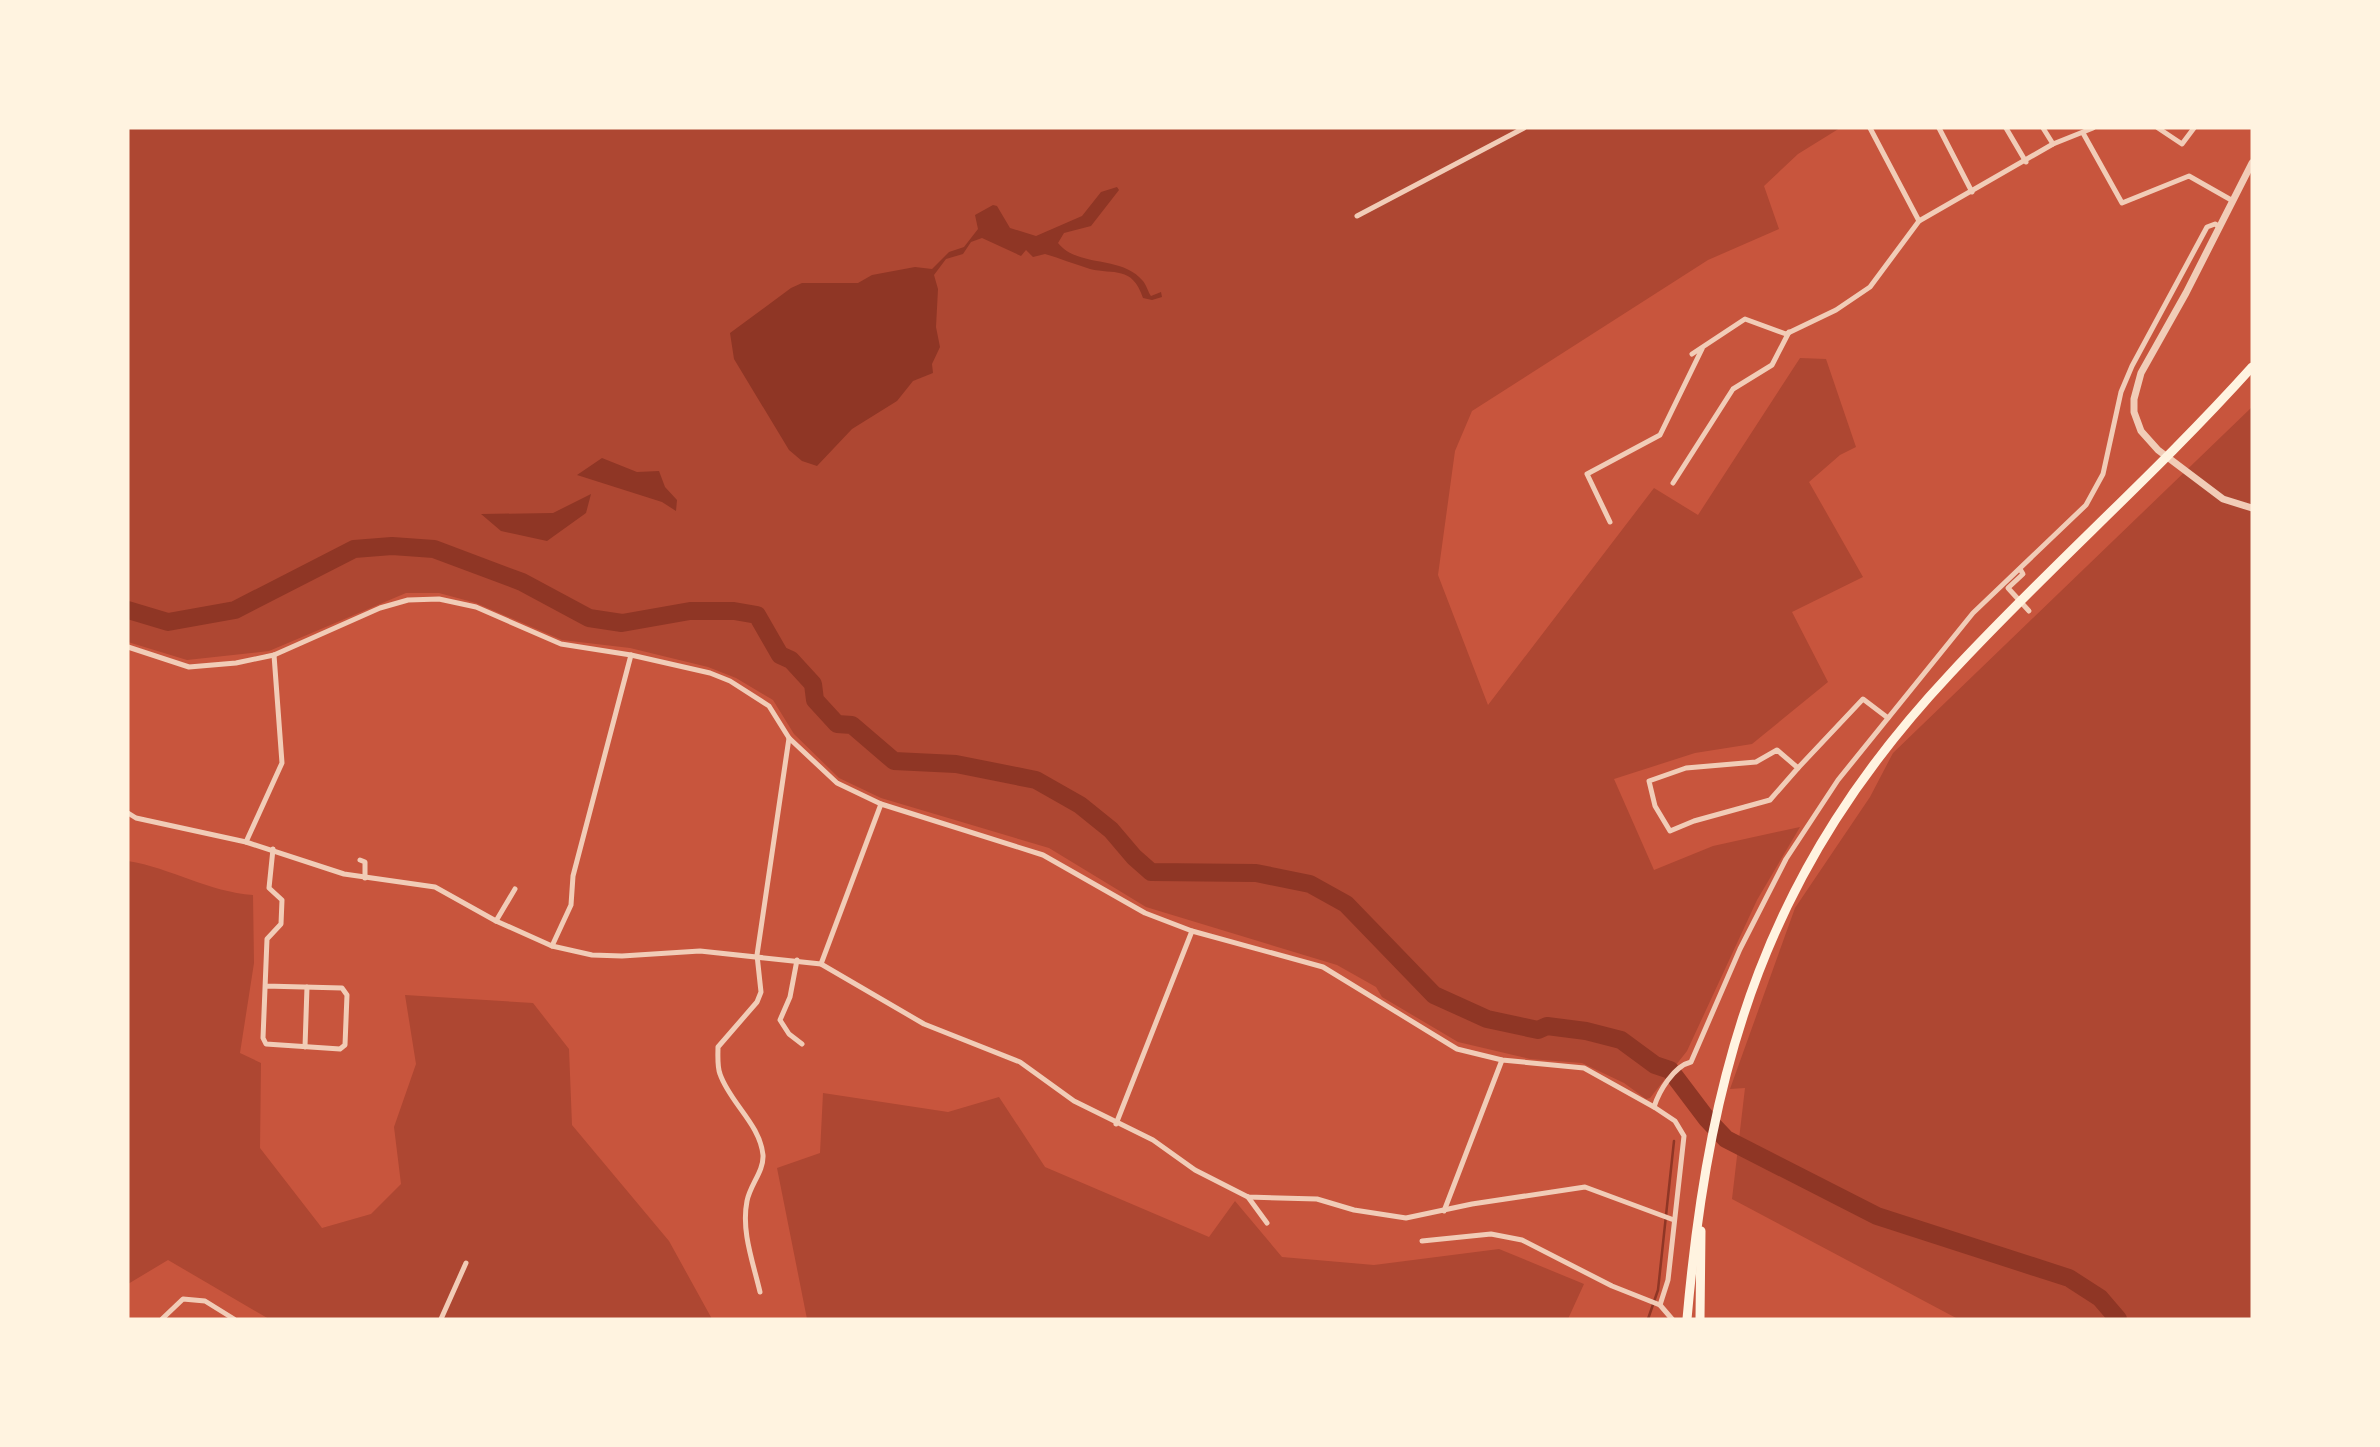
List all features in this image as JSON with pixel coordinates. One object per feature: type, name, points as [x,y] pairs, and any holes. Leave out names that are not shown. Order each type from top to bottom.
[{"type":"main road","points":[[1686,1319],[1701,1191],[1717,1101],[1748,995],[1800,877],[1871,768],[1950,674],[2176,448],[2252,367]]},
{"type":"main road","points":[[1700,1319],[1701,1191]]},
{"type":"street","points":[[1357,216],[1524,128]]},
{"type":"street","points":[[1939,128],[1972,192]]},
{"type":"street","points":[[2006,128],[2025,162]]},
{"type":"street","points":[[2043,128],[2053,144]]},
{"type":"street","points":[[1673,483],[1733,389],[1772,365],[1789,332],[1836,310],[1870,287],[1919,221],[2053,144],[2093,128]]},
{"type":"street","points":[[2158,128],[2182,144],[2194,128]]},
{"type":"street","points":[[1873,129],[1919,221]]},
{"type":"street","points":[[2083,133],[2122,203],[2189,176],[2233,201]]},
{"type":"street","points":[[2252,163],[2136,384],[2134,399],[2137,422],[2158,450],[2222,499],[2252,509]]},
{"type":"street","points":[[1654,1107],[1663,1088],[1679,1068],[1690,1062],[1740,948],[1786,859],[1838,780],[1973,613],[2085,506],[2096,489],[2104,474],[2121,392],[2132,366],[2207,227],[2220,227]]},
{"type":"street","points":[[1692,354],[1745,319],[1789,332]]},
{"type":"street","points":[[1610,522],[1587,474],[1660,435],[1704,346]]},
{"type":"street","points":[[2020,569],[2023,573],[2008,588],[2029,611]]},
{"type":"street","points":[[128,648],[189,667],[236,663],[274,655],[380,608],[408,600],[439,599],[476,607],[561,644],[631,655],[710,673],[730,681],[769,706],[789,738],[837,783],[881,804],[1043,856],[1145,913],[1192,931],[1323,967],[1457,1049],[1502,1060],[1584,1068],[1675,1121],[1684,1136],[1668,1280],[1660,1305]]},
{"type":"street","points":[[246,842],[282,763],[274,655]]},
{"type":"street","points":[[552,946],[571,905],[573,876],[631,655]]},
{"type":"street","points":[[1798,768],[1777,750],[1756,762],[1686,768],[1648,781],[1655,806],[1670,831],[1694,821],[1770,800],[1863,699],[1888,718]]},
{"type":"street","points":[[760,1292],[746,1231],[746,1214],[751,1186],[762,1165],[762,1150],[759,1138],[726,1089],[719,1070],[718,1047],[757,1002],[761,992],[757,955],[789,738]]},
{"type":"street","points":[[821,964],[881,804]]},
{"type":"street","points":[[128,813],[136,818],[273,849],[331,871],[435,887],[496,921],[552,946],[606,956],[700,951],[757,955],[821,964],[924,1024],[1020,1062],[1074,1101],[1153,1140],[1195,1171],[1248,1197],[1317,1199],[1390,1217],[1422,1217],[1585,1187],[1674,1220]]},
{"type":"street","points":[[265,986],[342,988],[347,995],[345,1045],[340,1049],[266,1044],[265,986],[267,939],[281,924],[282,900],[269,888],[273,849]]},
{"type":"street","points":[[360,860],[365,862],[365,878]]},
{"type":"street","points":[[496,921],[515,889]]},
{"type":"street","points":[[1116,1124],[1192,931]]},
{"type":"street","points":[[797,960],[790,997],[780,1020],[789,1034],[802,1044]]},
{"type":"street","points":[[305,1047],[307,987]]},
{"type":"street","points":[[1444,1211],[1502,1060]]},
{"type":"street","points":[[1248,1197],[1267,1223]]},
{"type":"street","points":[[1422,1241],[1491,1234],[1522,1240],[1612,1286],[1660,1305],[1672,1319]]},
{"type":"street","points":[[441,1319],[466,1264]]},
{"type":"street","points":[[162,1319],[183,1299],[205,1301],[234,1319]]},
{"type":"shaded area","points":[[128,128],[1840,128],[1798,154],[1764,186],[1779,229],[1708,260],[1472,411],[1455,451],[1438,575],[1488,705],[1654,488],[1698,515],[1800,358],[1826,359],[1856,447],[1840,455],[1809,482],[1863,577],[1792,612],[1828,682],[1752,744],[1695,753],[1614,779],[1654,870],[1713,846],[1800,827],[1757,900],[1687,1051],[1650,1098],[1646,1099],[1624,1083],[1582,1063],[1530,1059],[1458,1042],[1382,997],[1376,987],[1337,965],[1146,907],[1049,848],[881,798],[839,778],[794,734],[773,700],[736,678],[708,667],[630,648],[562,640],[476,603],[439,593],[406,593],[269,651],[187,660],[128,642]]},
{"type":"shaded area","points":[[1117,187],[1119,190],[1091,226],[1064,233],[1058,243],[1077,256],[1112,264],[1134,273],[1143,281],[1151,296],[1161,292],[1162,297],[1152,300],[1143,298],[1133,280],[1121,273],[1090,269],[1045,254],[1033,257],[1026,250],[1021,256],[982,238],[971,242],[963,254],[946,259],[934,275],[938,289],[936,327],[940,347],[932,364],[933,373],[913,381],[897,401],[852,429],[817,466],[802,461],[789,450],[734,359],[730,333],[791,288],[802,283],[858,283],[872,275],[915,267],[932,269],[949,252],[964,247],[978,229],[975,215],[993,205],[997,206],[1010,228],[1036,236],[1082,216],[1101,192]]},
{"type":"shaded area","points":[[2252,407],[2252,1319],[1958,1319],[1732,1199],[1745,1088],[1730,1089],[1795,908],[1870,797],[1893,753]]},
{"type":"shaded area","points":[[602,458],[637,472],[659,471],[665,487],[677,500],[676,511],[662,502],[577,475]]},
{"type":"shaded area","points":[[591,494],[586,513],[547,541],[501,531],[481,514],[553,513]]},
{"type":"shaded area","points":[[128,861],[221,889],[253,895],[254,963],[240,1053],[261,1063],[260,1148],[322,1228],[371,1214],[401,1184],[394,1127],[416,1064],[405,995],[533,1003],[569,1049],[572,1125],[669,1241],[712,1319],[269,1319],[168,1260],[128,1284]]},
{"type":"shaded area","points":[[823,1093],[948,1112],[999,1097],[1045,1167],[1209,1237],[1235,1201],[1282,1257],[1374,1265],[1499,1249],[1584,1284],[1568,1319],[807,1319],[777,1168],[820,1153]]},
{"type":"waterway","points":[[128,610],[168,622],[235,610],[354,549],[392,546],[434,549],[522,582],[589,618],[622,623],[690,611],[734,611],[757,615],[780,655],[791,660],[813,684],[815,700],[837,724],[852,725],[894,761],[956,764],[1036,780],[1080,805],[1111,830],[1151,872],[1256,873],[1310,884],[1346,904],[1434,995],[1487,1019],[1538,1030],[1547,1026],[1586,1031],[1621,1040],[1655,1065],[1670,1070],[1707,1119],[1726,1139],[1877,1216],[2069,1278],[2100,1298],[2118,1319]]},
{"type":"waterway","points":[[1648,1319],[1658,1290],[1674,1141]]}]
